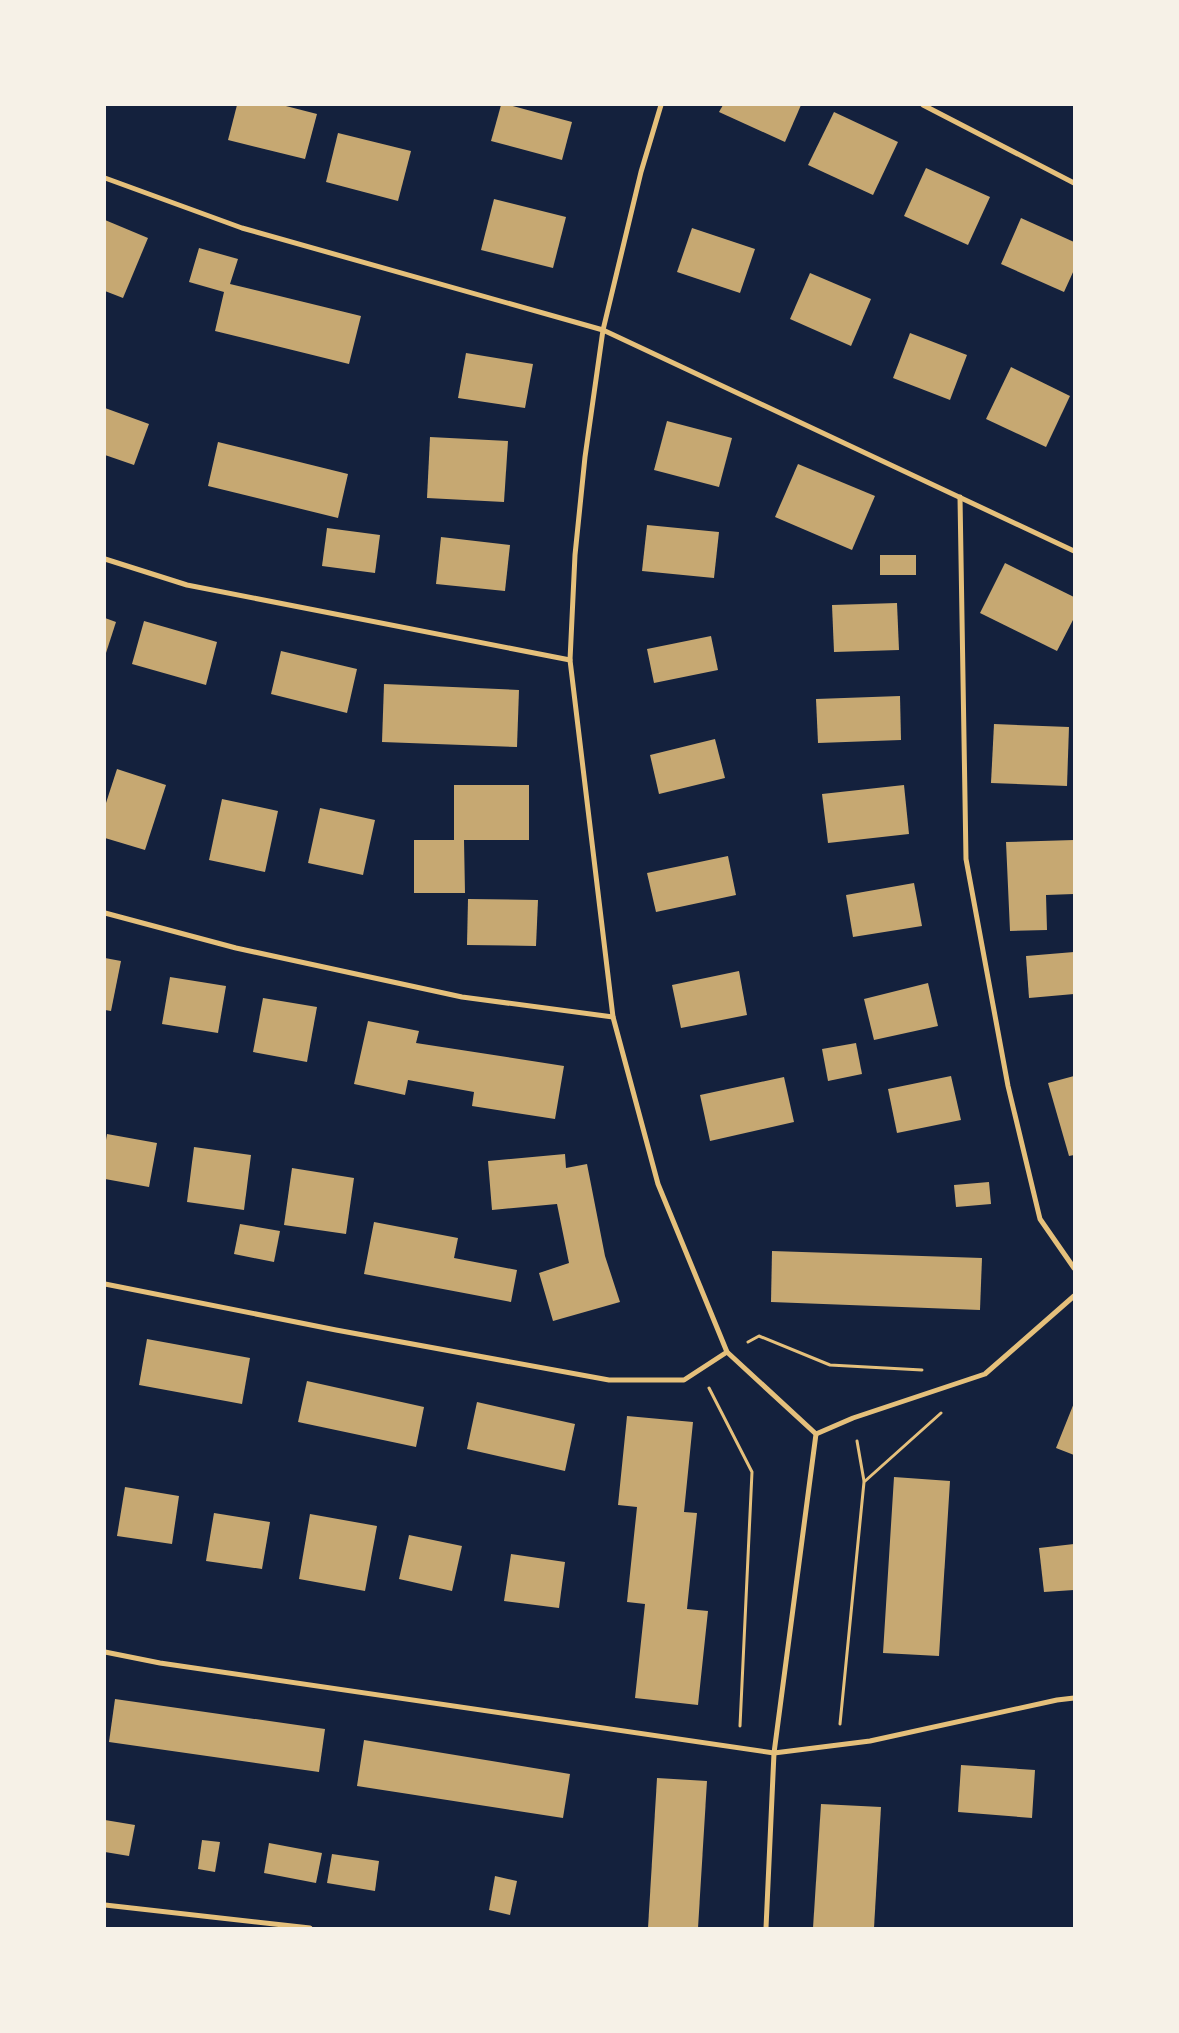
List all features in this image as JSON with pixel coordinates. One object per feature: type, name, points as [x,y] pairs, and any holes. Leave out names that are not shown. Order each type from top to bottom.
[{"type":"street","points":[[661,105],[641,172],[603,330],[584,467],[575,555],[570,660],[613,1016],[658,1184],[727,1352],[816,1434]]},
{"type":"street","points":[[923,105],[1074,183]]},
{"type":"street","points":[[105,178],[242,228],[603,330],[1074,551]]},
{"type":"street","points":[[960,498],[966,859],[1008,1086],[1040,1219],[1074,1268]]},
{"type":"street","points":[[105,559],[187,585],[570,660]]},
{"type":"street","points":[[105,913],[236,948],[462,997],[613,1016]]},
{"type":"street","points":[[105,1284],[336,1330],[609,1380],[684,1380],[727,1352]]},
{"type":"street","points":[[816,1434],[853,1418],[985,1374],[1074,1296]]},
{"type":"street","points":[[766,1928],[774,1753],[816,1434]]},
{"type":"street","points":[[105,1652],[160,1664],[774,1753],[870,1741],[1057,1700],[1074,1698]]},
{"type":"street","points":[[105,1904],[310,1928]]},
{"type":"path","points":[[727,1352],[759,1336],[830,1365],[930,1371]]},
{"type":"path","points":[[699,1370],[752,1472],[738,1748]]},
{"type":"path","points":[[864,1482],[942,1412]]},
{"type":"path","points":[[838,1745],[864,1482],[853,1418]]},
{"type":"building","points":[[237,105],[282,105],[317,114],[305,159],[228,140]]},
{"type":"building","points":[[501,105],[509,105],[572,122],[562,160],[491,141]]},
{"type":"building","points":[[723,105],[801,105],[785,142],[719,112]]},
{"type":"building","points":[[834,112],[898,142],[873,195],[808,165]]},
{"type":"building","points":[[338,133],[411,151],[398,201],[326,182]]},
{"type":"building","points":[[926,168],[990,197],[968,245],[904,216]]},
{"type":"building","points":[[494,199],[566,217],[553,268],[481,250]]},
{"type":"building","points":[[1021,218],[1074,242],[1074,270],[1064,292],[1001,264]]},
{"type":"building","points":[[105,220],[148,238],[123,298],[105,291]]},
{"type":"building","points":[[692,228],[755,249],[740,293],[677,272]]},
{"type":"building","points":[[199,248],[238,259],[230,284],[361,316],[349,364],[215,331],[224,292],[189,282]]},
{"type":"building","points":[[810,273],[871,299],[851,346],[790,319]]},
{"type":"building","points":[[910,333],[967,355],[950,400],[893,378]]},
{"type":"building","points":[[466,353],[533,364],[525,408],[458,398]]},
{"type":"building","points":[[1011,367],[1070,396],[1046,447],[986,419]]},
{"type":"building","points":[[105,408],[149,424],[134,465],[105,455]]},
{"type":"building","points":[[667,421],[732,438],[719,487],[654,470]]},
{"type":"building","points":[[430,437],[508,441],[504,502],[427,498]]},
{"type":"building","points":[[218,442],[348,474],[338,518],[208,486]]},
{"type":"building","points":[[798,464],[875,496],[852,550],[775,517]]},
{"type":"building","points":[[647,525],[719,532],[714,578],[642,571]]},
{"type":"building","points":[[327,528],[380,535],[375,573],[322,566]]},
{"type":"building","points":[[441,537],[510,545],[505,591],[436,584]]},
{"type":"building","points":[[880,555],[916,555],[916,575],[880,575]]},
{"type":"building","points":[[1005,563],[1074,597],[1074,618],[1057,651],[980,613]]},
{"type":"building","points":[[897,603],[899,650],[834,652],[832,605]]},
{"type":"building","points":[[105,618],[116,622],[105,656]]},
{"type":"building","points":[[144,621],[217,642],[206,685],[132,664]]},
{"type":"building","points":[[711,636],[718,670],[654,683],[647,649]]},
{"type":"building","points":[[281,651],[357,669],[347,713],[271,694]]},
{"type":"building","points":[[384,684],[519,690],[517,747],[382,742]]},
{"type":"building","points":[[900,696],[901,740],[818,743],[816,699]]},
{"type":"building","points":[[994,724],[1069,727],[1067,786],[991,783]]},
{"type":"building","points":[[715,739],[725,778],[659,794],[650,755]]},
{"type":"building","points":[[117,769],[166,785],[145,850],[105,838],[105,806]]},
{"type":"building","points":[[454,785],[529,785],[529,840],[464,840],[465,893],[414,893],[414,840],[454,840]]},
{"type":"building","points":[[904,785],[909,834],[828,843],[822,794]]},
{"type":"building","points":[[222,799],[278,811],[265,872],[209,860]]},
{"type":"building","points":[[320,808],[375,820],[363,875],[308,863]]},
{"type":"building","points":[[1074,840],[1074,894],[1046,895],[1047,930],[1010,931],[1006,842]]},
{"type":"building","points":[[728,856],[736,895],[656,912],[647,873]]},
{"type":"building","points":[[914,883],[922,926],[853,937],[846,895]]},
{"type":"building","points":[[468,899],[538,900],[536,946],[467,945]]},
{"type":"building","points":[[1074,952],[1074,994],[1029,998],[1026,956]]},
{"type":"building","points":[[105,958],[121,961],[111,1011],[105,1010]]},
{"type":"building","points":[[739,971],[747,1015],[681,1028],[672,985]]},
{"type":"building","points":[[170,977],[226,986],[218,1033],[162,1024]]},
{"type":"building","points":[[928,983],[938,1026],[874,1040],[864,999]]},
{"type":"building","points":[[263,998],[317,1007],[307,1062],[253,1052]]},
{"type":"building","points":[[368,1021],[419,1031],[416,1043],[564,1066],[555,1119],[472,1106],[474,1092],[408,1080],[405,1095],[354,1084]]},
{"type":"building","points":[[856,1043],[862,1074],[828,1081],[822,1049]]},
{"type":"building","points":[[951,1076],[961,1120],[897,1133],[888,1089]]},
{"type":"building","points":[[1074,1076],[1074,1155],[1069,1156],[1048,1083]]},
{"type":"building","points":[[784,1077],[794,1122],[710,1141],[700,1095]]},
{"type":"building","points":[[107,1134],[157,1143],[149,1187],[105,1179]]},
{"type":"building","points":[[194,1147],[251,1155],[244,1210],[187,1202]]},
{"type":"building","points":[[565,1154],[566,1168],[587,1164],[605,1256],[620,1302],[553,1321],[539,1273],[569,1263],[557,1204],[492,1210],[488,1161]]},
{"type":"building","points":[[292,1168],[354,1178],[346,1234],[284,1225]]},
{"type":"building","points":[[989,1182],[991,1204],[956,1207],[954,1185]]},
{"type":"building","points":[[374,1222],[458,1238],[454,1258],[517,1270],[511,1302],[364,1274]]},
{"type":"building","points":[[240,1224],[280,1231],[274,1262],[234,1254]]},
{"type":"building","points":[[772,1251],[982,1258],[980,1310],[771,1302]]},
{"type":"building","points":[[147,1339],[250,1358],[242,1404],[139,1385]]},
{"type":"building","points":[[307,1381],[424,1407],[416,1447],[298,1422]]},
{"type":"building","points":[[477,1402],[575,1424],[565,1471],[467,1449]]},
{"type":"building","points":[[1074,1403],[1074,1455],[1056,1448]]},
{"type":"building","points":[[627,1416],[693,1422],[684,1512],[697,1513],[687,1609],[708,1611],[698,1705],[635,1698],[645,1604],[627,1602],[637,1507],[618,1505]]},
{"type":"building","points":[[894,1477],[950,1481],[939,1656],[883,1653]]},
{"type":"building","points":[[125,1487],[179,1496],[172,1544],[117,1536]]},
{"type":"building","points":[[214,1513],[270,1522],[262,1569],[206,1561]]},
{"type":"building","points":[[310,1514],[377,1526],[365,1591],[299,1579]]},
{"type":"building","points":[[409,1535],[462,1546],[452,1591],[399,1579]]},
{"type":"building","points":[[1074,1544],[1074,1590],[1044,1592],[1039,1548]]},
{"type":"building","points":[[511,1554],[565,1562],[559,1608],[504,1601]]},
{"type":"building","points":[[115,1699],[325,1729],[319,1772],[109,1742]]},
{"type":"building","points":[[364,1740],[570,1774],[563,1818],[357,1786]]},
{"type":"building","points":[[961,1765],[1035,1770],[1032,1818],[958,1812]]},
{"type":"building","points":[[657,1778],[707,1781],[698,1928],[648,1928]]},
{"type":"building","points":[[821,1804],[881,1807],[874,1928],[813,1928]]},
{"type":"building","points":[[105,1820],[135,1825],[129,1856],[105,1852]]},
{"type":"building","points":[[202,1840],[220,1842],[215,1872],[198,1869]]},
{"type":"building","points":[[269,1843],[322,1853],[316,1883],[264,1873]]},
{"type":"building","points":[[332,1854],[379,1861],[375,1891],[327,1883]]},
{"type":"building","points":[[495,1876],[517,1881],[510,1915],[489,1910]]}]
